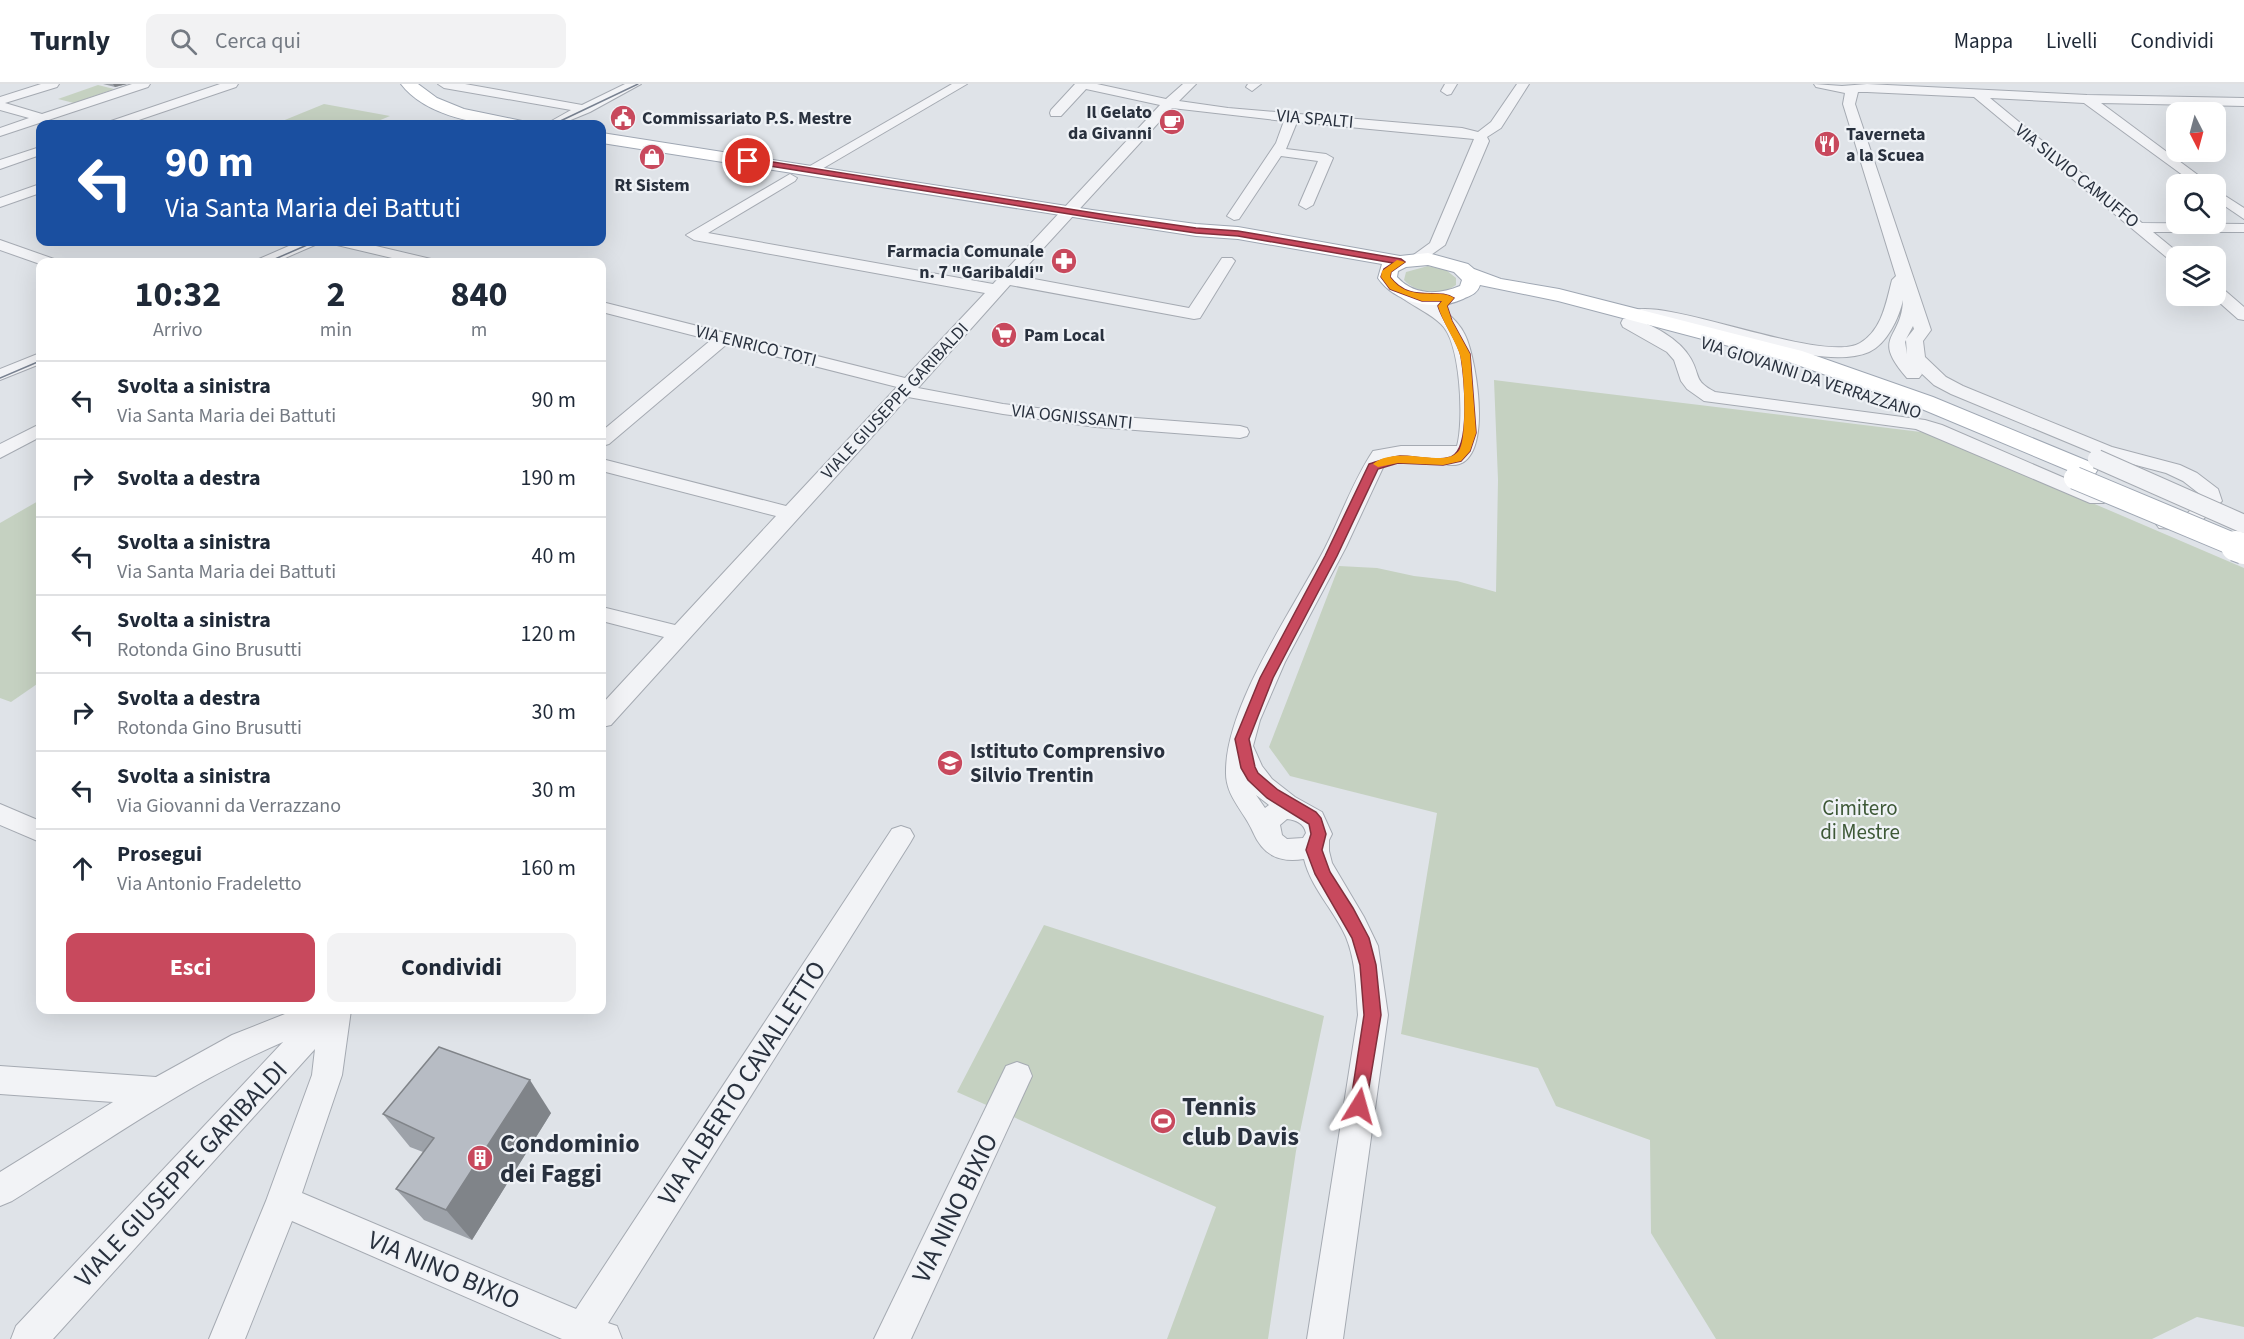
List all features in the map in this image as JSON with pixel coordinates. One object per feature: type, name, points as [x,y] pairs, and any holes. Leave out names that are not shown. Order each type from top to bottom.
[{"type":"main road","points":[[409,84],[430,100],[453,110],[498,120]]},
{"type":"main road","points":[[606,139],[1196,230],[1315,254],[1388,283],[1408,295],[1429,298],[1458,282]]},
{"type":"main road","points":[[1196,230],[1238,233],[1408,260],[1458,282]]},
{"type":"main road","points":[[1388,283],[1387,271],[1408,260]]},
{"type":"main road","name":"VIA GIOVANNI DA VERRAZZANO","points":[[1458,282],[1504,295],[1632,319],[1859,390],[1960,428],[2086,469],[2244,535]]},
{"type":"main road","name":"VIA GIOVANNI DA VERRAZZANO","points":[[2086,469],[2244,549]]},
{"type":"street","points":[[0,103],[53,84]]},
{"type":"street","points":[[37,120],[144,84]]},
{"type":"street","points":[[128,120],[232,84]]},
{"type":"street","points":[[444,84],[586,108]]},
{"type":"street","points":[[560,120],[635,84]]},
{"type":"street","points":[[810,170],[962,84]]},
{"type":"street","name":"VIA SPALTI","points":[[1056,113],[1082,84],[1170,104],[1462,132],[1480,136]]},
{"type":"street","name":"VIALE GIUSEPPE GARIBALDI","points":[[606,715],[1160,112],[1190,84]]},
{"type":"street","points":[[1408,260],[1437,245],[1482,141],[1480,136],[1496,125],[1523,84]]},
{"type":"street","points":[[1809,84],[1984,91],[2087,99],[2244,102]]},
{"type":"street","points":[[1823,86],[1850,105]]},
{"type":"street","points":[[1632,319],[1674,348],[1681,357],[1691,385],[1710,397],[1926,427],[2155,522],[2173,525],[2187,524],[2212,501],[2211,493],[2202,485],[2173,469],[2105,451],[1941,381],[1916,358],[1914,340],[1923,330],[1902,272],[1850,105],[1855,87]]},
{"type":"street","name":"VIA SILVIO CAMUFFO","points":[[1984,91],[2166,250]]},
{"type":"street","points":[[2087,99],[2189,174]]},
{"type":"street","points":[[0,103],[51,120]]},
{"type":"street","points":[[1234,216],[1283,143],[1292,117]]},
{"type":"street","points":[[0,132],[36,120]]},
{"type":"street","points":[[0,165],[36,152]]},
{"type":"street","points":[[1277,152],[1326,158],[1306,205]]},
{"type":"street","points":[[790,178],[694,235],[1194,314],[1227,261]]},
{"type":"street","points":[[0,203],[36,190]]},
{"type":"street","points":[[2226,202],[2244,215]]},
{"type":"street","points":[[2139,227],[2244,228]]},
{"type":"street","points":[[1332,888],[1299,854],[1270,840],[1265,827],[1253,812],[1239,783],[1239,753],[1242,739],[1267,678],[1331,556],[1373,466],[1398,460],[1457,459],[1465,451],[1470,433],[1465,354],[1443,306],[1458,282],[1437,245]]},
{"type":"street","points":[[0,246],[37,258]]},
{"type":"street","points":[[0,260],[36,246]]},
{"type":"street","points":[[273,258],[301,246]]},
{"type":"street","points":[[359,246],[409,258]]},
{"type":"street","points":[[1632,319],[1684,319],[1805,349],[1853,351],[1864,348],[1872,342],[1891,318],[1902,272]]},
{"type":"street","points":[[1408,295],[1448,321]]},
{"type":"street","points":[[2226,300],[2244,315]]},
{"type":"street","points":[[1912,302],[1908,320],[1896,342],[1897,352],[1912,374],[1951,398],[2086,469],[2244,524]]},
{"type":"street","name":"VIA ENRICO TOTI","points":[[606,308],[908,388]]},
{"type":"street","points":[[606,437],[724,338]]},
{"type":"street","points":[[0,375],[36,360]]},
{"type":"street","name":"VIA OGNISSANTI","points":[[908,388],[1004,409],[1084,419],[1240,432]]},
{"type":"street","points":[[0,452],[36,432]]},
{"type":"street","points":[[606,466],[791,514]]},
{"type":"street","points":[[606,615],[680,634]]},
{"type":"street","points":[[1242,739],[1248,768],[1253,777],[1296,810]]},
{"type":"street","points":[[1265,827],[1272,815],[1279,811],[1304,812],[1316,822],[1318,834],[1314,850],[1323,874],[1360,938],[1368,965],[1373,1015],[1325,1339]]},
{"type":"street","points":[[0,814],[36,830]]},
{"type":"street","name":"VIA ALBERTO CAVALLETTO","points":[[593,1334],[901,837]]},
{"type":"street","points":[[1285,849],[1299,850],[1312,845],[1316,840]]},
{"type":"street","points":[[0,1190],[159,1091],[243,1045],[317,1014]]},
{"type":"street","name":"VIALE GIUSEPPE GARIBALDI","points":[[29,1339],[330,1014]]},
{"type":"street","points":[[227,1339],[283,1202],[327,1075],[334,1014]]},
{"type":"street","name":"VIA NINO BIXIO","points":[[892,1339],[1017,1076]]},
{"type":"street","points":[[0,1080],[159,1091]]},
{"type":"street","name":"VIA NINO BIXIO","points":[[283,1202],[593,1334]]},
{"type":"green space","points":[[98,85],[114,89],[74,103],[58,99]]},
{"type":"green space","points":[[324,104],[390,116],[380,120],[285,120]]},
{"type":"green space","points":[[1428,266],[1446,270],[1456,278],[1456,285],[1444,291],[1429,292],[1415,288],[1404,280],[1406,272]]},
{"type":"green space","name":"Cimitero di Mestre","points":[[1494,380],[1929,433],[2244,568],[2244,1327],[2197,1317],[2152,1339],[1716,1339],[1651,1233],[1650,1140],[1556,1106],[1538,1068],[1401,1034],[1437,813],[1290,776],[1269,747],[1339,566],[1377,568],[1414,576],[1457,581],[1496,592],[1498,480]]},
{"type":"green space","points":[[36,502],[36,685],[11,702],[0,698],[0,523]]},
{"type":"green space","name":"Tennis club Davis","points":[[1044,925],[1324,1016],[1296,1151],[1268,1339],[1167,1339],[1216,1207],[957,1092]]},
{"type":"building","points":[[439,1047],[530,1080],[446,1210],[396,1189],[434,1138],[383,1114]]},
{"type":"tram line","points":[[562,120],[638,84]]},
{"type":"tram line","points":[[277,258],[305,246]]},
{"type":"tram line","points":[[0,378],[36,363]]},
{"type":"slow traffic","points":[[1378,464],[1398,460],[1457,459],[1465,451],[1470,433],[1465,354],[1443,306],[1449,298],[1422,298],[1408,295],[1393,287],[1388,283],[1387,271],[1392,265],[1400,262]]},
{"type":"place","name":"Commissariato P.S. Mestre","points":[[623,118]]},
{"type":"place","name":"Il Gelato da Givanni","points":[[1172,122]]},
{"type":"place","name":"Taverneta a la Scuea","points":[[1827,144]]},
{"type":"place","name":"Rt Sistem","points":[[652,157]]},
{"type":"place","name":"Farmacia Comunale n. 7 \"Garibaldi\"","points":[[1064,261]]},
{"type":"place","name":"Pam Local","points":[[1004,335]]},
{"type":"place","name":"Istituto Comprensivo Silvio Trentin","points":[[950,763]]},
{"type":"place","name":"Tennis club Davis","points":[[1163,1121]]},
{"type":"place","name":"Condominio dei Faggi","points":[[480,1158]]},
{"type":"route","points":[[748,161],[1113,218],[1196,230],[1238,233],[1401,262],[1392,265],[1387,271],[1388,283],[1393,287],[1408,295],[1422,298],[1449,298],[1443,306],[1465,354],[1470,433],[1465,451],[1457,459],[1398,460],[1373,466],[1331,556],[1267,678],[1242,739],[1248,768],[1253,777],[1273,794],[1296,810],[1304,812],[1316,822],[1318,834],[1314,850],[1323,874],[1348,912],[1360,938],[1368,965],[1373,1015],[1359,1106]]}]
